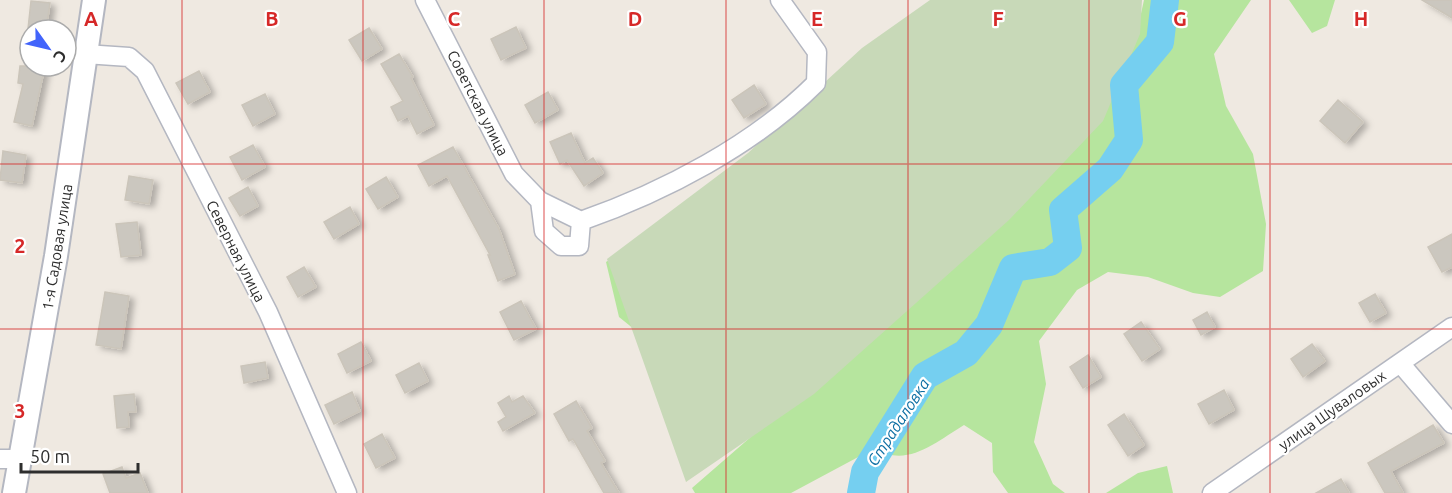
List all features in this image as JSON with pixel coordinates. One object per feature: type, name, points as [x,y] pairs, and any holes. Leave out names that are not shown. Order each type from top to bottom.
[{"type":"street","name":"1-я Садовая улица","points":[[14,493],[10,459],[56,256],[94,0]]},
{"type":"street","name":"Советская улица","points":[[425,0],[514,174],[540,201],[581,221]]},
{"type":"street","points":[[540,201],[544,231],[561,246],[579,246],[581,221],[626,205],[739,145],[789,110],[816,83],[817,52],[780,0]]},
{"type":"street","name":"Северная улица","points":[[85,54],[129,57],[145,72],[268,312],[348,493]]},
{"type":"street","name":"улица Шуваловых","points":[[1212,493],[1452,327]]},
{"type":"street","points":[[1400,363],[1452,424]]},
{"type":"green space","points":[[930,0],[1142,0],[1140,34],[1103,121],[1009,220],[814,394],[686,482],[607,259],[748,153],[862,48]]},
{"type":"green space","points":[[1144,0],[1251,0],[1214,54],[1226,106],[1253,154],[1266,224],[1263,271],[1220,297],[1193,293],[1148,277],[1108,272],[1077,290],[1039,341],[1046,384],[1034,442],[1053,484],[1065,493],[1008,493],[993,472],[992,443],[964,425],[921,451],[898,456],[875,448],[791,493],[695,493],[692,488],[829,369],[660,350],[619,317],[606,262],[757,169],[1140,18]]},
{"type":"green space","points":[[1289,0],[1335,0],[1327,26],[1312,33]]},
{"type":"green space","points":[[1167,466],[1173,493],[1106,493],[1138,473]]},
{"type":"building","points":[[1422,0],[1452,0],[1452,18]]},
{"type":"building","points":[[31,1],[50,3],[48,18],[29,18]]},
{"type":"building","points":[[516,27],[526,48],[501,60],[491,39]]},
{"type":"building","points":[[369,28],[382,49],[362,61],[349,40]]},
{"type":"building","points":[[399,54],[413,77],[411,78],[434,125],[417,134],[408,116],[398,121],[391,107],[403,101],[381,64]]},
{"type":"building","points":[[199,71],[210,92],[188,104],[176,83]]},
{"type":"building","points":[[19,78],[42,78],[32,126],[14,122],[23,84],[18,83]]},
{"type":"building","points":[[754,85],[766,104],[744,118],[732,100]]},
{"type":"building","points":[[548,92],[558,110],[535,123],[525,105]]},
{"type":"building","points":[[265,94],[275,114],[253,126],[242,105]]},
{"type":"building","points":[[1338,100],[1363,122],[1345,143],[1320,121]]},
{"type":"building","points":[[571,133],[585,163],[593,158],[603,173],[584,186],[567,160],[560,164],[550,142]]},
{"type":"building","points":[[253,145],[265,167],[242,180],[230,157]]},
{"type":"building","points":[[453,147],[499,229],[515,274],[498,281],[488,255],[490,255],[447,176],[429,186],[418,165]]},
{"type":"building","points":[[3,151],[26,155],[22,183],[0,180]]},
{"type":"building","points":[[129,176],[153,180],[149,204],[125,200]]},
{"type":"building","points":[[386,177],[398,197],[378,209],[366,189]]},
{"type":"building","points":[[248,187],[258,206],[240,216],[229,198]]},
{"type":"building","points":[[350,207],[359,224],[334,239],[324,222]]},
{"type":"building","points":[[137,222],[141,255],[121,257],[116,224]]},
{"type":"building","points":[[1452,234],[1452,267],[1442,272],[1428,247]]},
{"type":"building","points":[[304,267],[316,287],[298,297],[287,277]]},
{"type":"building","points":[[105,292],[129,296],[121,349],[96,345]]},
{"type":"building","points":[[1375,294],[1386,313],[1370,322],[1359,303]]},
{"type":"building","points":[[521,301],[536,329],[514,340],[500,312]]},
{"type":"building","points":[[1207,312],[1215,327],[1201,335],[1193,320]]},
{"type":"building","points":[[1141,322],[1160,349],[1142,361],[1124,334]]},
{"type":"building","points":[[361,342],[371,361],[347,373],[338,354]]},
{"type":"building","points":[[1312,344],[1325,361],[1303,377],[1291,359]]},
{"type":"building","points":[[1088,355],[1101,377],[1083,388],[1070,367]]},
{"type":"building","points":[[265,362],[268,378],[244,383],[241,366]]},
{"type":"building","points":[[419,363],[428,381],[405,393],[396,375]]},
{"type":"building","points":[[1224,390],[1234,410],[1209,424],[1198,404]]},
{"type":"building","points":[[352,392],[360,411],[334,424],[325,405]]},
{"type":"building","points":[[134,394],[136,412],[128,412],[129,427],[117,428],[114,396]]},
{"type":"building","points":[[509,396],[512,402],[523,396],[535,413],[503,431],[498,422],[506,417],[498,403]]},
{"type":"building","points":[[576,401],[592,428],[587,431],[605,461],[601,463],[619,493],[604,493],[573,439],[569,441],[554,414]]},
{"type":"building","points":[[1124,414],[1144,445],[1128,456],[1108,425]]},
{"type":"building","points":[[1433,425],[1444,443],[1391,471],[1403,493],[1385,493],[1368,463]]},
{"type":"building","points":[[382,434],[395,458],[376,468],[364,444]]},
{"type":"building","points":[[122,467],[126,478],[140,473],[148,493],[110,493],[103,474]]},
{"type":"building","points":[[1341,479],[1349,493],[1316,493]]},
{"type":"waterway","name":"Страдаловка","points":[[861,493],[865,472],[925,376],[966,353],[989,325],[1013,268],[1050,262],[1068,248],[1063,210],[1110,169],[1129,140],[1124,85],[1160,42],[1165,0]]}]
